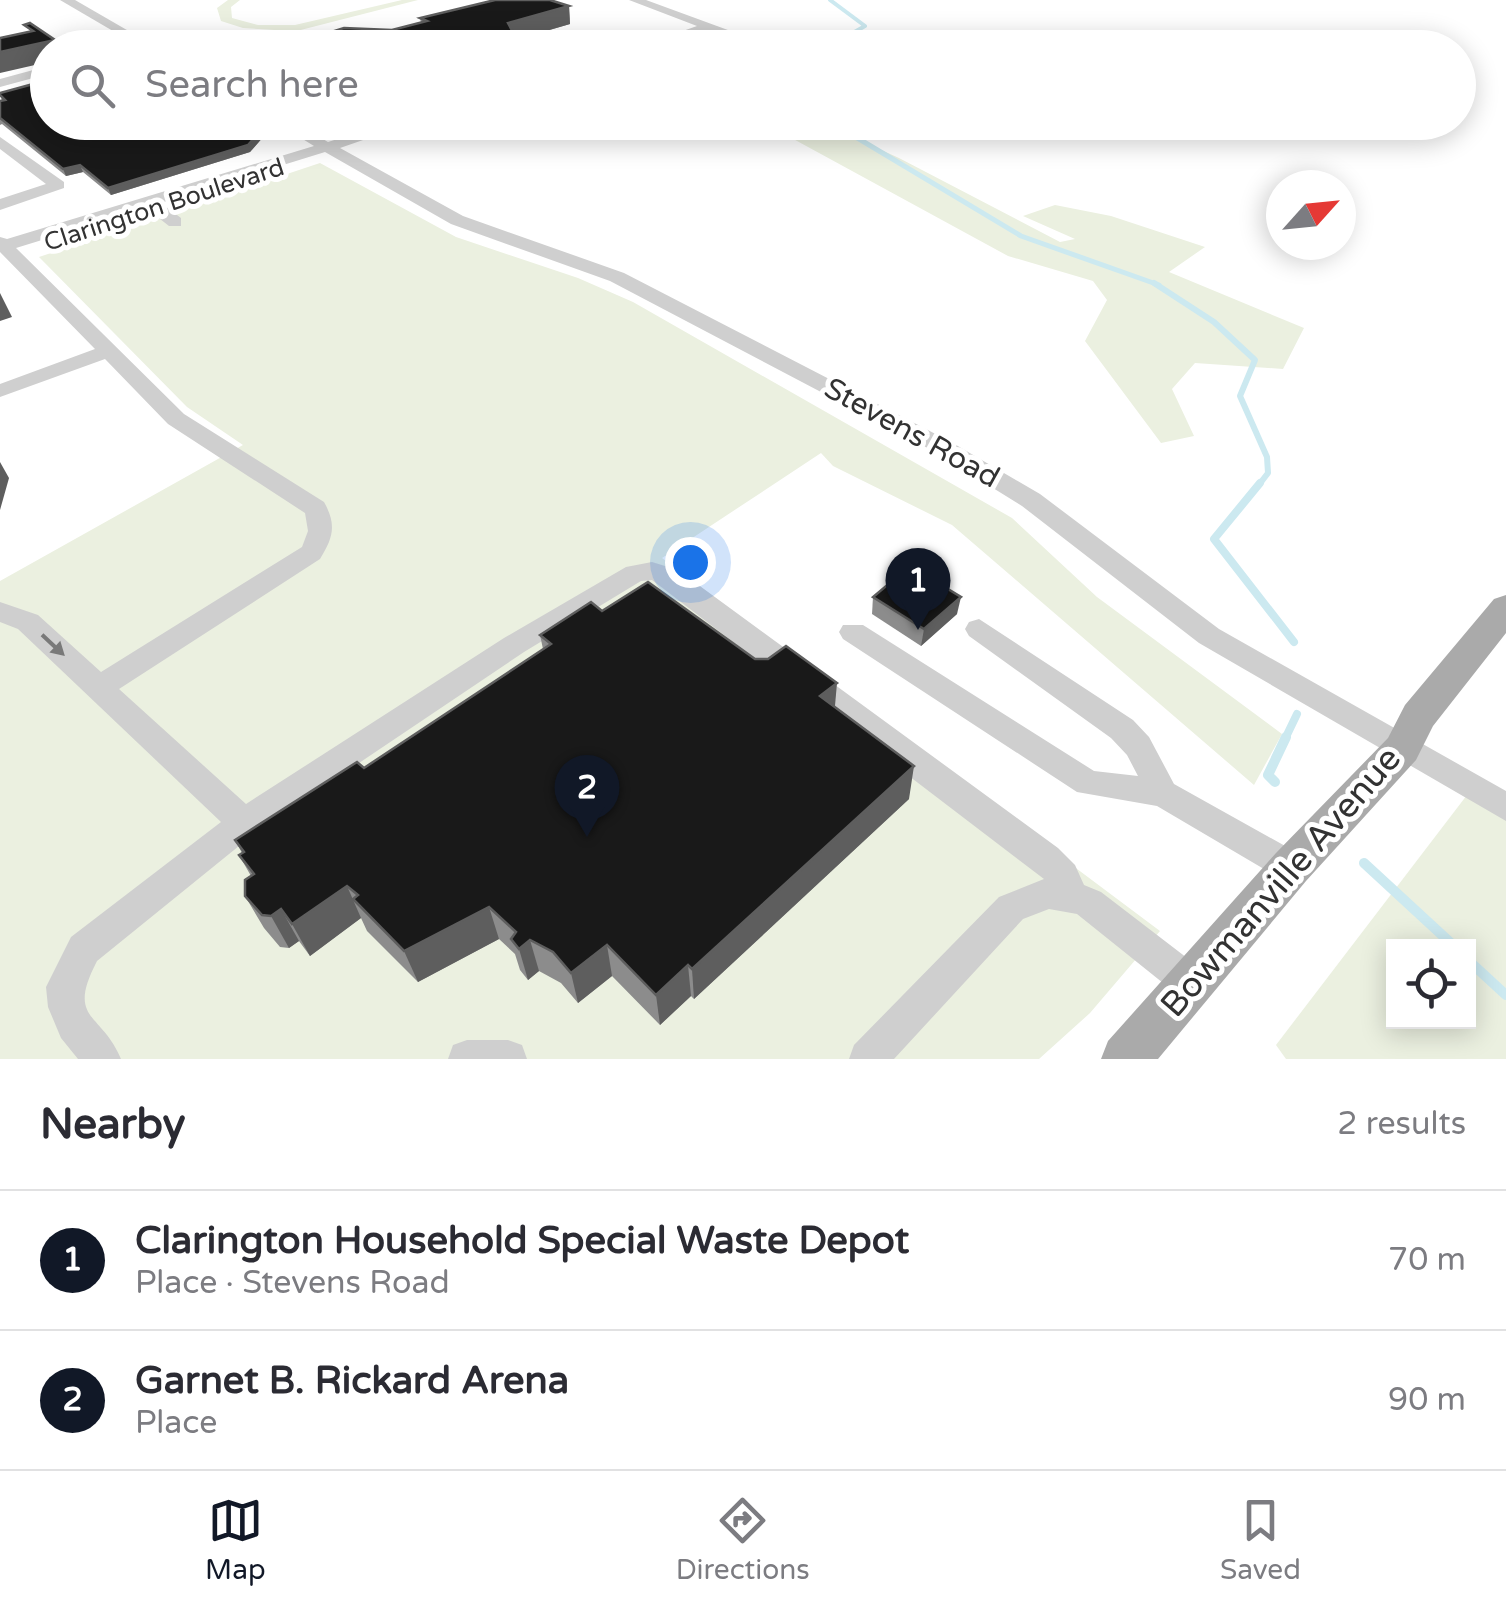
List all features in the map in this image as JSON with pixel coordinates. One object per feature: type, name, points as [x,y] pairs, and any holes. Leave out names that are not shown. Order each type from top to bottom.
[{"type":"main road","name":"Bowmanville Avenue","points":[[1126,1059],[1291,867],[1402,749],[1419,716],[1506,608]]},
{"type":"street","points":[[66,0],[117,30]]},
{"type":"street","points":[[635,0],[720,30]]},
{"type":"street","points":[[697,30],[709,26]]},
{"type":"street","points":[[0,84],[30,75]]},
{"type":"street","name":"Stevens Road","points":[[312,140],[485,233],[617,277],[665,300],[943,447],[1031,500],[1208,636],[1506,807]]},
{"type":"street","name":"Clarington Boulevard","points":[[3,249],[306,160],[325,148],[351,140]]},
{"type":"street","points":[[0,142],[58,185],[0,205]]},
{"type":"street","points":[[152,204],[175,222]]},
{"type":"street","points":[[3,249],[176,419],[315,508],[322,529],[310,553],[100,688]]},
{"type":"street","points":[[0,391],[106,352]]},
{"type":"street","points":[[102,1059],[74,1025],[66,1008],[64,987],[84,949],[244,823],[584,601],[635,573],[652,571],[668,576],[777,655],[1046,858],[1062,876],[1072,896]]},
{"type":"street","points":[[0,612],[28,622],[244,823]]},
{"type":"street","points":[[978,629],[1122,729],[1138,746],[1163,793]]},
{"type":"street","points":[[853,632],[1088,782],[1163,793],[1291,867]]},
{"type":"street","points":[[868,1059],[1021,900],[1041,893],[1072,896],[1103,912],[1191,982]]},
{"type":"street","points":[[467,1059],[508,1059]]},
{"type":"green space","points":[[228,0],[240,0],[231,7],[232,18],[258,25],[295,25],[402,0],[418,0],[301,30],[275,30],[243,28],[221,21],[217,8]]},
{"type":"green space","points":[[795,140],[859,140],[1060,242],[1075,239],[1023,216],[1055,205],[1111,216],[1205,247],[1169,272],[1304,328],[1283,369],[1195,363],[1172,389],[1194,436],[1161,443],[1085,341],[1107,300],[1093,281],[1008,256]]},
{"type":"green space","points":[[320,163],[456,237],[578,278],[633,302],[1012,518],[1097,597],[1282,734],[1254,785],[952,525],[833,466],[821,453],[662,558],[1160,931],[1090,1013],[1039,1059],[0,1059],[0,581],[243,445],[187,407],[39,257]]},
{"type":"green space","points":[[1467,795],[1506,817],[1506,1059],[1286,1059],[1276,1045]]},
{"type":"building","points":[[495,0],[550,0],[569,6],[508,23],[512,30],[392,30],[427,21],[420,18]]},
{"type":"building","points":[[30,32],[30,45],[0,52],[0,38]]},
{"type":"building","points":[[30,85],[30,140],[252,140],[248,145],[108,188],[80,165],[63,169],[0,118],[0,101],[5,100],[0,93]]},
{"type":"building","points":[[910,566],[961,597],[924,629],[873,597]]},
{"type":"building","points":[[648,582],[755,659],[768,659],[786,646],[837,683],[820,696],[914,766],[692,969],[688,965],[656,995],[607,945],[571,973],[553,952],[530,940],[519,949],[511,939],[516,932],[489,907],[404,951],[353,899],[358,895],[347,886],[292,924],[281,909],[271,916],[262,915],[245,896],[245,880],[254,874],[239,855],[244,852],[235,840],[357,762],[364,768],[551,644],[540,635],[591,602],[602,611]]},
{"type":"waterway","points":[[830,0],[865,26],[858,30]]},
{"type":"waterway","points":[[861,140],[1021,236],[1155,283]]},
{"type":"waterway","points":[[1155,283],[1159,285]]},
{"type":"waterway","points":[[1155,283],[1214,322],[1255,360],[1240,396],[1267,457],[1268,473],[1258,486]]},
{"type":"waterway","points":[[1260,483],[1214,539],[1294,642]]},
{"type":"waterway","points":[[1285,739],[1297,714]]},
{"type":"waterway","points":[[1275,782],[1268,775],[1286,737]]},
{"type":"waterway","points":[[1364,863],[1446,939]]},
{"type":"waterway","points":[[1476,967],[1506,995]]},
{"type":"place","name":"Clarington Household Special Waste Depot","points":[[918,630]]},
{"type":"place","name":"Garnet B. Rickard Arena","points":[[587,837]]}]
